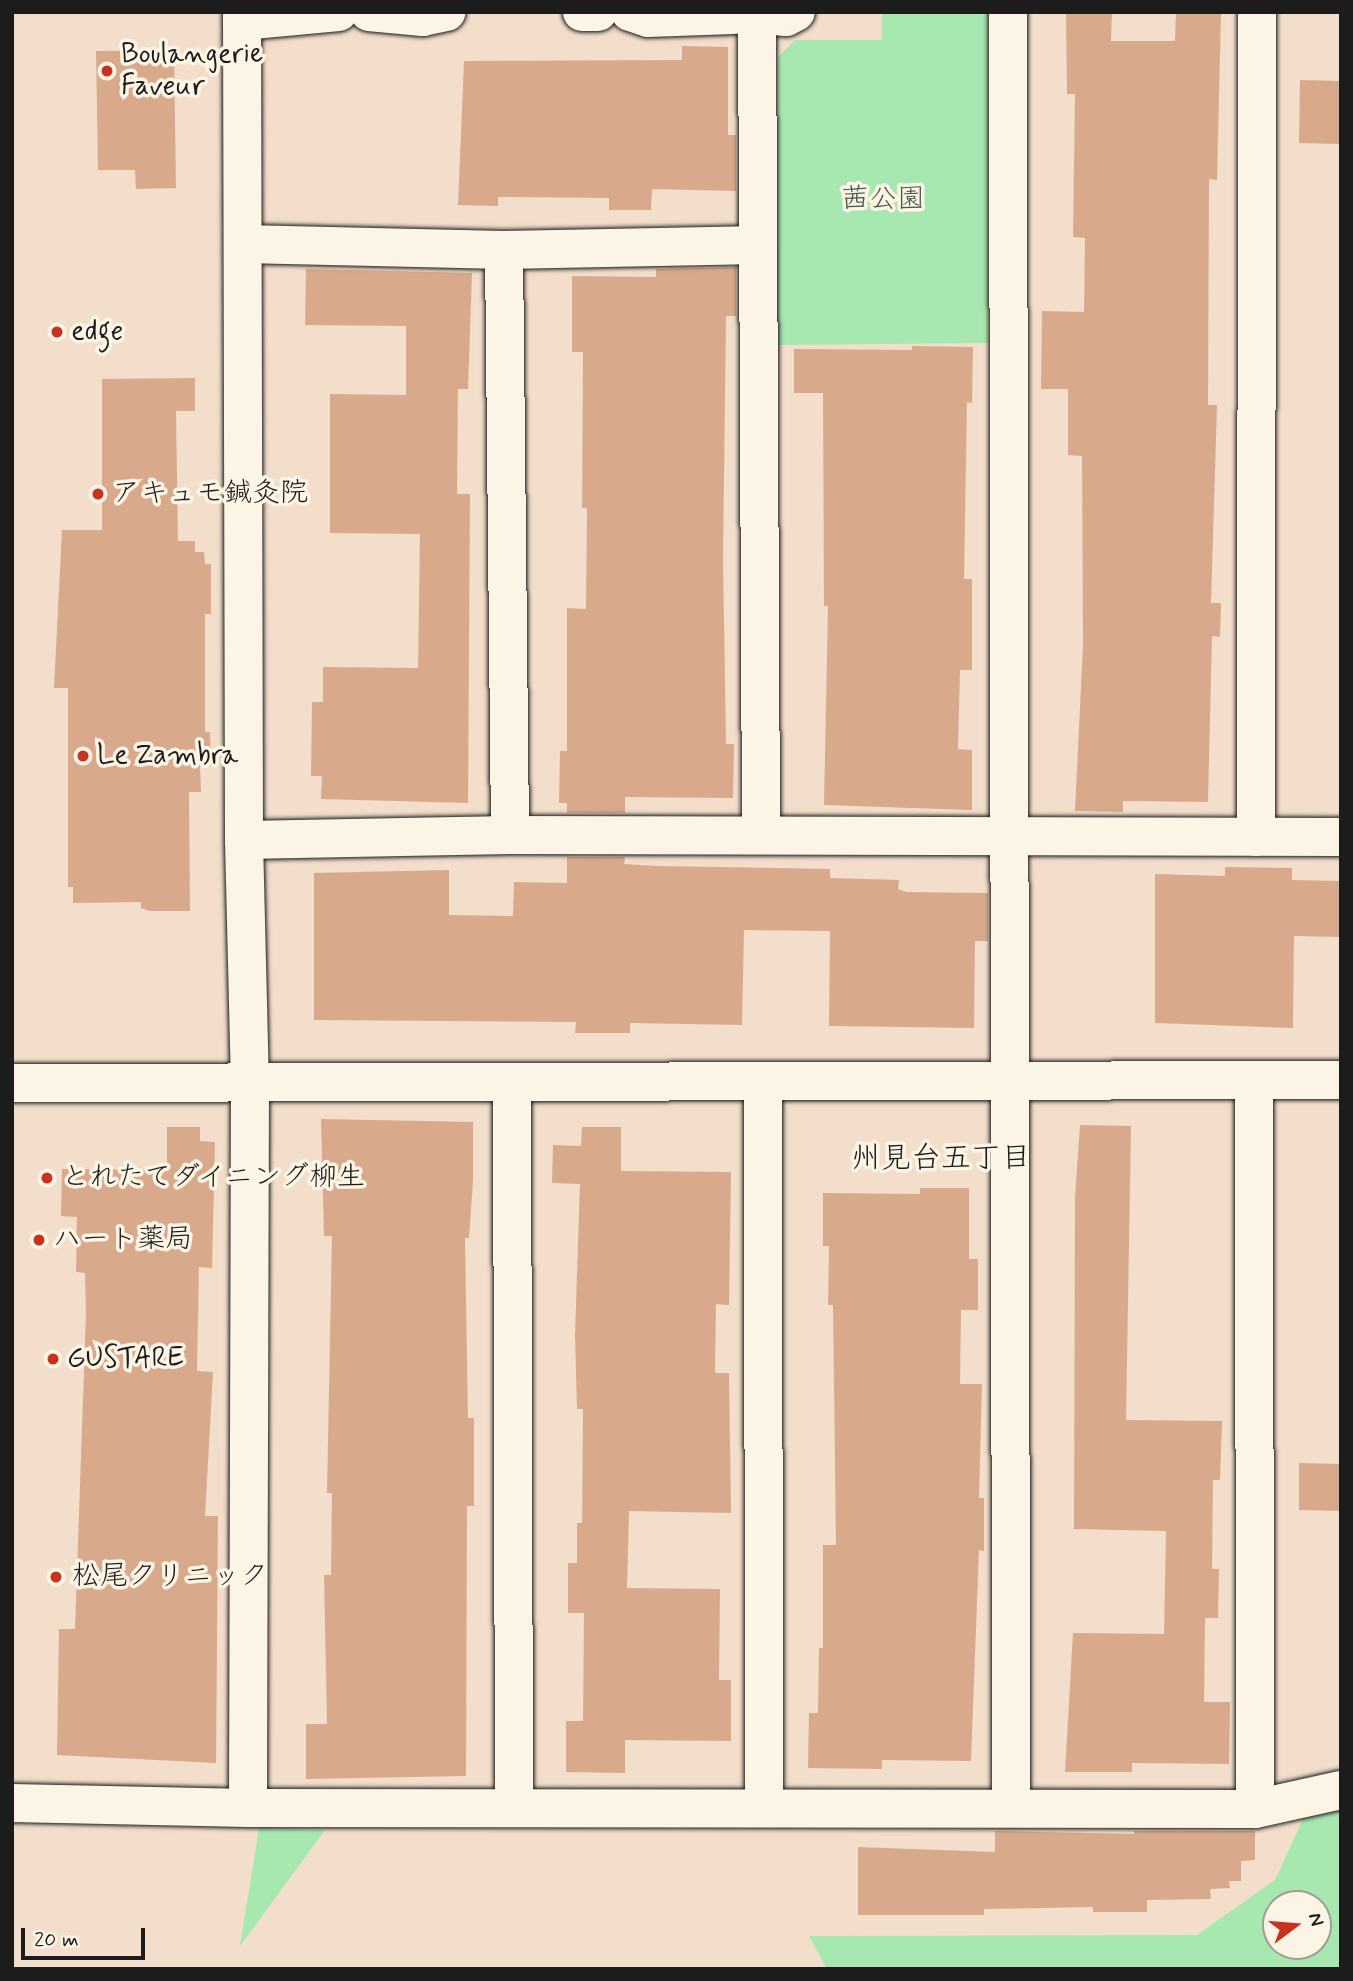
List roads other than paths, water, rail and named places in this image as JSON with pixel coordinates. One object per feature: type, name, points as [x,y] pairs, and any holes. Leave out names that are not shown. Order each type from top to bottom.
[{"type":"street","points":[[247,1808],[250,1082],[244,840],[242,17],[339,12]]},
{"type":"street","points":[[369,12],[423,17],[446,12]]},
{"type":"street","points":[[582,12],[598,12]]},
{"type":"street","points":[[630,12],[648,18],[757,13],[786,17],[796,12]]},
{"type":"street","points":[[1008,12],[1007,836],[1011,1808]]},
{"type":"street","points":[[1256,837],[1257,12]]},
{"type":"street","points":[[757,13],[761,835]]},
{"type":"street","points":[[243,244],[504,250],[758,245]]},
{"type":"street","points":[[504,250],[510,835]]},
{"type":"street","points":[[244,840],[510,835],[1341,837]]},
{"type":"street","points":[[12,1083],[1008,1083],[1341,1080]]},
{"type":"street","points":[[764,1081],[764,1808]]},
{"type":"street","points":[[1254,1081],[1255,1809]]},
{"type":"street","points":[[512,1082],[514,1806]]},
{"type":"street","points":[[12,1803],[247,1808],[514,1806],[1255,1809],[1341,1790]]},
{"type":"place","name":"Boulangerie Faveur","points":[[107,71]]},
{"type":"place","name":"edge","points":[[57,332]]},
{"type":"place","name":"アキュモ鍼灸院","points":[[98,494]]},
{"type":"place","name":"Le Zambra","points":[[83,756]]},
{"type":"place","name":"とれたてダイニング柳生","points":[[47,1178]]},
{"type":"place","name":"ハート薬局","points":[[39,1240]]},
{"type":"place","name":"GUSTARE","points":[[53,1359]]},
{"type":"place","name":"松尾クリニック","points":[[56,1577]]},
{"type":"district","name":"州見台五丁目","points":[[941,1159]]},
{"type":"park label","name":"茜公園","points":[[883,200]]}]
